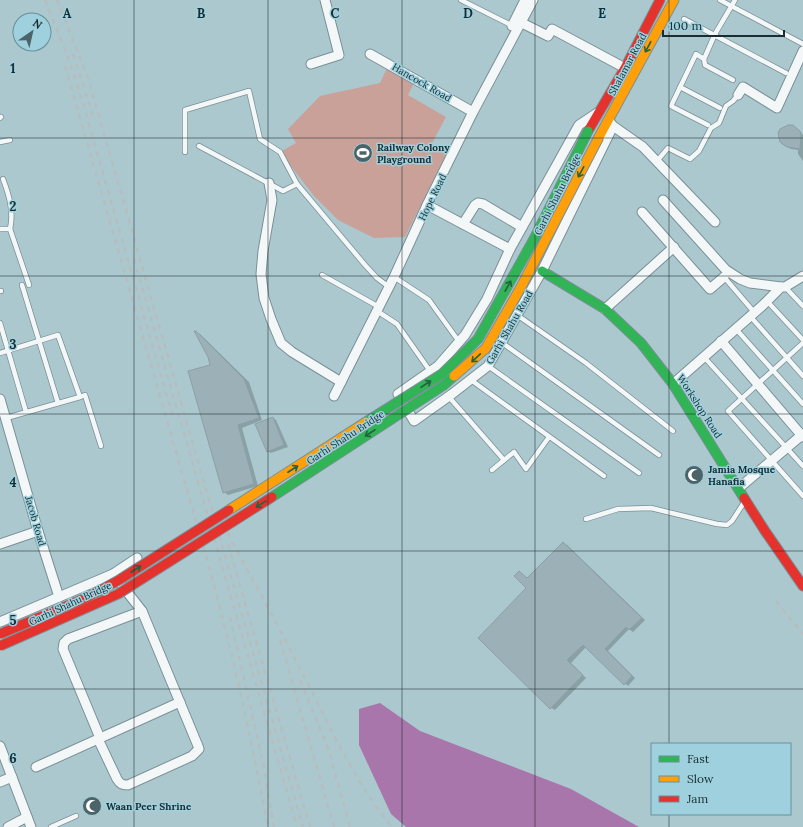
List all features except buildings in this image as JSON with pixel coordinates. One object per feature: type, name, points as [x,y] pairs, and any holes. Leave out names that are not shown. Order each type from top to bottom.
[{"type":"main road","name":"Shalamar Road","points":[[588,131],[625,68],[660,0]]},
{"type":"main road","name":"Shalamar Road","points":[[599,138],[611,124],[674,0]]},
{"type":"main road","name":"Garhi Shahu Bridge","points":[[0,634],[88,597],[119,580],[442,374],[478,339],[534,239],[588,131]]},
{"type":"main road","name":"Garhi Shahu Bridge","points":[[0,646],[118,594],[308,474],[444,385],[486,348],[521,287],[599,138]]},
{"type":"main road","name":"Workshop Road","points":[[542,270],[605,309],[641,343],[673,384],[803,586]]},
{"type":"street","points":[[311,64],[339,55],[325,0]]},
{"type":"street","points":[[525,0],[517,26],[548,36],[552,29],[625,68]]},
{"type":"street","name":"Hope Road","points":[[334,396],[394,277],[473,112],[517,26],[533,0]]},
{"type":"street","points":[[738,95],[743,87],[777,108],[803,50]]},
{"type":"street","name":"Hancock Road","points":[[370,54],[473,112]]},
{"type":"street","name":"Garhi Shahu Road","points":[[598,112],[579,125],[510,249],[487,299],[466,335],[438,366],[398,394],[414,422],[488,366],[542,270],[611,124]]},
{"type":"street","points":[[611,124],[643,147],[715,222]]},
{"type":"street","points":[[269,183],[272,200],[261,274],[264,298],[271,319],[281,343],[292,352],[341,382]]},
{"type":"street","points":[[663,200],[726,270],[740,279],[750,283],[783,287]]},
{"type":"street","points":[[463,224],[478,203],[483,204],[522,227]]},
{"type":"street","points":[[427,206],[510,249]]},
{"type":"street","points":[[642,212],[710,289],[724,277]]},
{"type":"street","points":[[605,309],[674,247]]},
{"type":"street","points":[[673,384],[783,287],[803,276]]},
{"type":"street","points":[[721,342],[802,435],[739,488]]},
{"type":"street","name":"Jacob Road","points":[[0,399],[3,419],[59,597]]},
{"type":"street","points":[[0,544],[38,531]]},
{"type":"street","points":[[0,622],[113,574],[137,558]]},
{"type":"street","points":[[113,574],[142,611],[199,749],[196,753],[128,786],[120,783],[99,738],[63,649],[64,643],[68,639],[142,611]]},
{"type":"street","points":[[36,767],[180,702]]},
{"type":"street","points":[[0,746],[31,827]]},
{"type":"street","points":[[0,782],[12,777]]},
{"type":"street","points":[[8,827],[28,817]]},
{"type":"lane","points":[[461,0],[517,26]]},
{"type":"lane","points":[[720,0],[803,44]]},
{"type":"lane","points":[[733,80],[705,65],[704,59],[715,34],[735,0]]},
{"type":"lane","points":[[684,19],[715,34],[786,73]]},
{"type":"lane","points":[[704,59],[696,54],[671,106],[708,124]]},
{"type":"lane","points":[[680,87],[720,108]]},
{"type":"lane","points":[[185,152],[185,110],[249,91],[260,139],[280,152],[297,184],[365,265],[377,278],[389,287]]},
{"type":"lane","points":[[657,161],[668,148],[690,159],[699,151],[711,128],[719,123],[726,106],[733,102],[738,95]]},
{"type":"lane","points":[[0,142],[10,140]]},
{"type":"lane","points":[[199,146],[283,191],[297,184]]},
{"type":"lane","points":[[4,179],[10,198],[12,220],[10,229],[29,285]]},
{"type":"lane","points":[[0,229],[10,229]]},
{"type":"lane","points":[[322,275],[378,309],[397,324],[430,371]]},
{"type":"lane","points":[[394,277],[428,300],[460,343]]},
{"type":"lane","points":[[724,277],[787,358],[803,376]]},
{"type":"lane","points":[[22,285],[58,403]]},
{"type":"lane","points":[[783,287],[803,306]]},
{"type":"lane","points":[[767,301],[803,340]]},
{"type":"lane","points":[[517,315],[586,363],[673,431]]},
{"type":"lane","points":[[0,323],[26,412]]},
{"type":"lane","points":[[736,329],[803,404]]},
{"type":"lane","points":[[0,353],[58,336],[80,397]]},
{"type":"lane","points":[[502,342],[659,455]]},
{"type":"lane","points":[[803,344],[728,411],[803,496]]},
{"type":"lane","points":[[704,357],[803,466]]},
{"type":"lane","points":[[488,366],[639,473]]},
{"type":"lane","points":[[470,380],[604,476]]},
{"type":"lane","points":[[3,419],[85,396],[101,446]]},
{"type":"lane","points":[[449,397],[504,460]]},
{"type":"lane","points":[[492,470],[514,452],[526,469],[549,437]]},
{"type":"lane","points":[[586,519],[618,509],[650,508],[727,525],[732,521],[746,499]]},
{"type":"lane","points":[[51,827],[76,816]]},
{"type":"shaded area","name":"Railway Colony Playground","points":[[388,66],[415,81],[408,95],[446,117],[431,145],[446,155],[405,237],[374,238],[338,220],[314,196],[280,152],[296,143],[288,129],[320,96],[380,83]]},
{"type":"shaded area","points":[[380,703],[420,731],[571,789],[639,827],[406,827],[391,814],[359,745],[359,709]]},
{"type":"railway","points":[[45,0],[78,86],[173,417]]},
{"type":"railway","points":[[57,0],[88,78],[303,827]]},
{"type":"railway","points":[[73,54],[93,115]]},
{"type":"railway","points":[[65,66],[217,596],[241,694],[268,827]]},
{"type":"railway","points":[[134,259],[297,827]]},
{"type":"railway","points":[[223,524],[281,631],[353,770],[378,809],[392,827]]},
{"type":"railway","points":[[228,544],[310,827]]},
{"type":"railway","points":[[776,601],[803,634]]},
{"type":"railway","points":[[230,617],[263,762],[274,827]]},
{"type":"railway","points":[[280,640],[334,827]]},
{"type":"railway","points":[[300,680],[329,751],[350,827]]},
{"type":"traffic: fast","points":[[366,422],[442,374],[478,339],[534,239],[588,131]]},
{"type":"traffic: fast","points":[[542,271],[605,309],[641,343],[673,384],[744,498]]},
{"type":"traffic: fast","points":[[272,497],[444,385],[454,376]]},
{"type":"traffic: slow","points":[[599,137],[674,0]]},
{"type":"traffic: slow","points":[[454,376],[486,348],[521,287],[599,137]]},
{"type":"traffic: slow","points":[[229,510],[366,422]]},
{"type":"traffic: jam","points":[[588,131],[625,68],[660,0]]},
{"type":"traffic: jam","points":[[0,646],[118,594],[272,497]]},
{"type":"traffic: jam","points":[[744,498],[803,586]]},
{"type":"traffic: jam","points":[[0,634],[88,597],[119,580],[229,510]]},
{"type":"place","name":"Railway Colony Playground","points":[[363,153]]},
{"type":"place","name":"Jamia Mosque Hanafia","points":[[694,475]]},
{"type":"place","name":"Waan Peer Shrine","points":[[92,806]]}]
